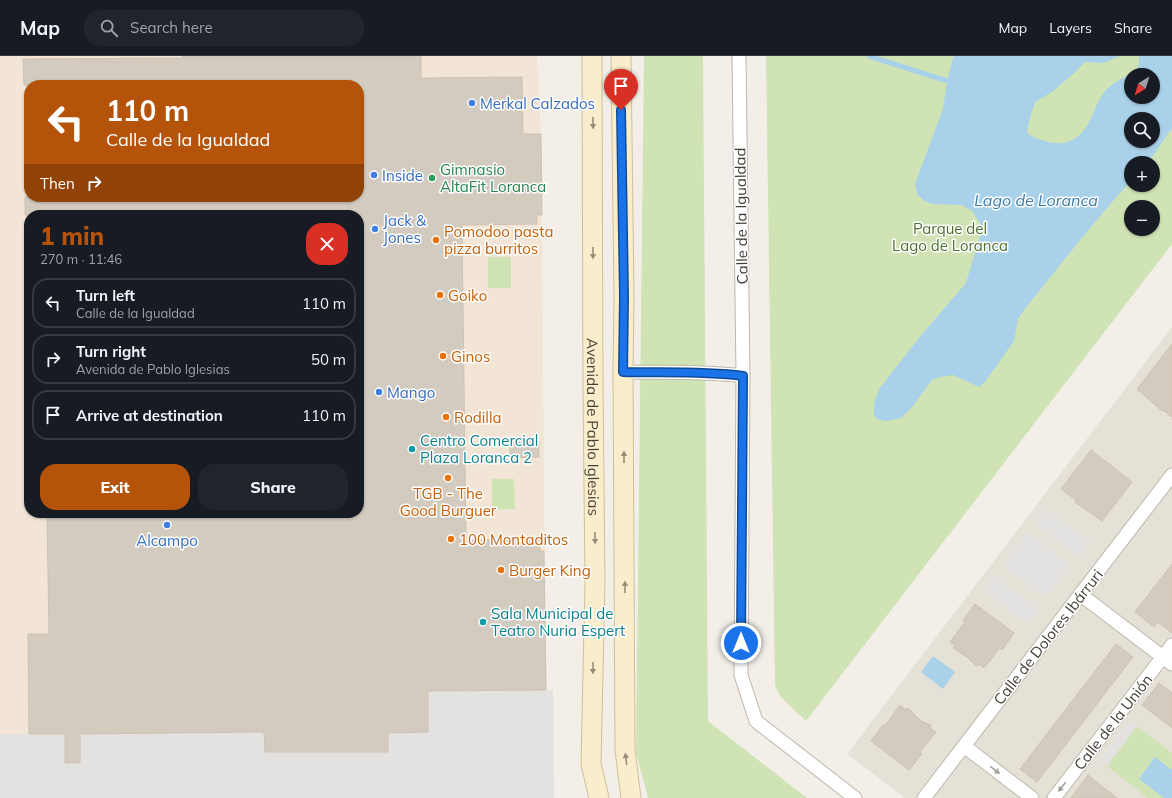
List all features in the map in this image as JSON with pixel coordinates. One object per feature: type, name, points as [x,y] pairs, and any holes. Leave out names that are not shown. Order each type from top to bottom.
[{"type":"main road","name":"Avenida de Pablo Iglesias","points":[[592,56],[595,582],[591,764],[598,798]]},
{"type":"main road","name":"Avenida de Pablo Iglesias","points":[[621,56],[624,297],[625,750],[631,798]]},
{"type":"street","name":"Calle de la Igualdad","points":[[739,56],[743,376],[741,674],[756,721],[855,798]]},
{"type":"street","points":[[623,372],[709,372],[743,376]]},
{"type":"street","name":"Calle de Dolores Ibárruri","points":[[924,798],[1172,475]]},
{"type":"street","points":[[1080,594],[1167,661]]},
{"type":"street","name":"Calle de la Unión","points":[[1054,798],[1167,661],[1172,645]]},
{"type":"street","points":[[964,746],[1032,798]]},
{"type":"shaded area","name":"Centro Comercial Plaza Loranca 2","points":[[0,56],[537,56],[541,134],[546,690],[553,798],[0,798]]},
{"type":"shaded area","points":[[1172,327],[1172,798],[905,798],[847,754]]},
{"type":"shaded area","points":[[1046,508],[1091,542],[1079,557],[1035,523]]},
{"type":"shaded area","points":[[1028,532],[1070,564],[1045,598],[1002,565]]},
{"type":"shaded area","points":[[994,575],[1039,610],[1027,624],[983,590]]},
{"type":"shaded area","points":[[553,690],[554,798],[0,798],[0,734],[264,732],[265,752],[388,752],[388,733],[428,732],[428,691]]},
{"type":"shaded area","points":[[1130,720],[1137,726],[1107,766],[1100,760]]},
{"type":"green space","points":[[644,56],[703,56],[708,721],[807,798],[648,798],[636,753]]},
{"type":"green space","name":"Parque del Lago de Loranca","points":[[766,56],[1172,56],[1172,244],[806,721],[781,697],[775,686]]},
{"type":"green space","points":[[488,257],[511,257],[511,288],[488,288]]},
{"type":"green space","points":[[492,479],[514,479],[515,509],[492,510]]},
{"type":"green space","points":[[1137,726],[1172,753],[1172,798],[1148,798],[1107,766]]},
{"type":"water","name":"Lago de Loranca","points":[[954,56],[1120,56],[1104,63],[1085,62],[1052,92],[1035,102],[1027,133],[1043,141],[1052,143],[1068,142],[1076,138],[1088,124],[1096,106],[1107,89],[1124,78],[1124,104],[1160,104],[1160,68],[1138,68],[1139,56],[1172,56],[1172,128],[1160,146],[1160,112],[1124,112],[1124,148],[1158,148],[1153,156],[1124,156],[1124,189],[1090,228],[1024,310],[1018,319],[1014,341],[985,382],[979,387],[953,375],[932,380],[913,406],[901,418],[886,421],[877,419],[874,415],[875,400],[880,388],[918,339],[966,283],[980,236],[980,223],[972,211],[962,205],[932,204],[923,200],[917,194],[915,184],[943,109],[946,88]]},
{"type":"water","points":[[933,656],[955,672],[943,689],[921,672]]},
{"type":"water","points":[[1155,757],[1172,770],[1172,798],[1164,798],[1139,779]]},
{"type":"building","name":"Centro Comercial Plaza Loranca 2","points":[[182,56],[421,56],[421,78],[522,77],[523,134],[541,134],[542,215],[537,215],[537,224],[462,225],[466,540],[540,539],[540,551],[544,551],[546,690],[428,691],[428,732],[388,733],[388,752],[265,752],[264,732],[80,734],[80,763],[65,763],[65,734],[29,734],[28,634],[49,634],[47,518],[364,518],[364,210],[25,210],[25,202],[364,202],[364,80],[24,80],[24,85],[23,59],[182,58]]},
{"type":"building","points":[[1172,344],[1172,417],[1163,410],[1162,411],[1137,389]]},
{"type":"building","points":[[510,442],[539,442],[539,457],[510,458]]},
{"type":"building","points":[[1091,450],[1132,482],[1102,521],[1075,502],[1076,500],[1061,489]]},
{"type":"building","points":[[1172,564],[1172,633],[1158,622],[1154,627],[1135,612]]},
{"type":"building","points":[[975,604],[1014,633],[1002,650],[1000,648],[984,668],[979,664],[976,666],[967,657],[953,648],[956,646],[950,642],[965,622],[963,620]]},
{"type":"building","points":[[1116,644],[1133,657],[1037,782],[1020,769]]},
{"type":"building","points":[[1159,683],[1172,693],[1172,728],[1142,705]]},
{"type":"building","points":[[900,705],[906,710],[908,708],[921,721],[931,725],[930,728],[936,732],[920,752],[922,754],[909,770],[871,741],[883,725],[885,726]]},
{"type":"building","points":[[1088,775],[1099,784],[1117,798],[1071,798]]},
{"type":"waterway","points":[[869,56],[947,81]]},
{"type":"place","name":"Merkal Calzados","points":[[472,103]]},
{"type":"place","name":"Inside","points":[[374,175]]},
{"type":"place","name":"Gimnasio AltaFit Loranca","points":[[432,178]]},
{"type":"place","name":"Jack & Jones","points":[[375,229]]},
{"type":"place","name":"Pomodoo pasta pizza burritos","points":[[436,240]]},
{"type":"place","name":"Goiko","points":[[440,295]]},
{"type":"place","name":"Ginos","points":[[443,356]]},
{"type":"place","name":"Mango","points":[[379,392]]},
{"type":"place","name":"Rodilla","points":[[446,417]]},
{"type":"place","name":"Centro Comercial Plaza Loranca 2","points":[[412,449]]},
{"type":"place","name":"TGB - The Good Burguer","points":[[448,478]]},
{"type":"place","name":"Alcampo","points":[[167,525]]},
{"type":"place","name":"100 Montaditos","points":[[451,539]]},
{"type":"place","name":"Burger King","points":[[501,570]]},
{"type":"place","name":"Sala Municipal de Teatro Nuria Espert","points":[[483,622]]},
{"type":"route","points":[[621,110],[624,297],[623,372],[709,372],[743,376],[741,643]]}]
